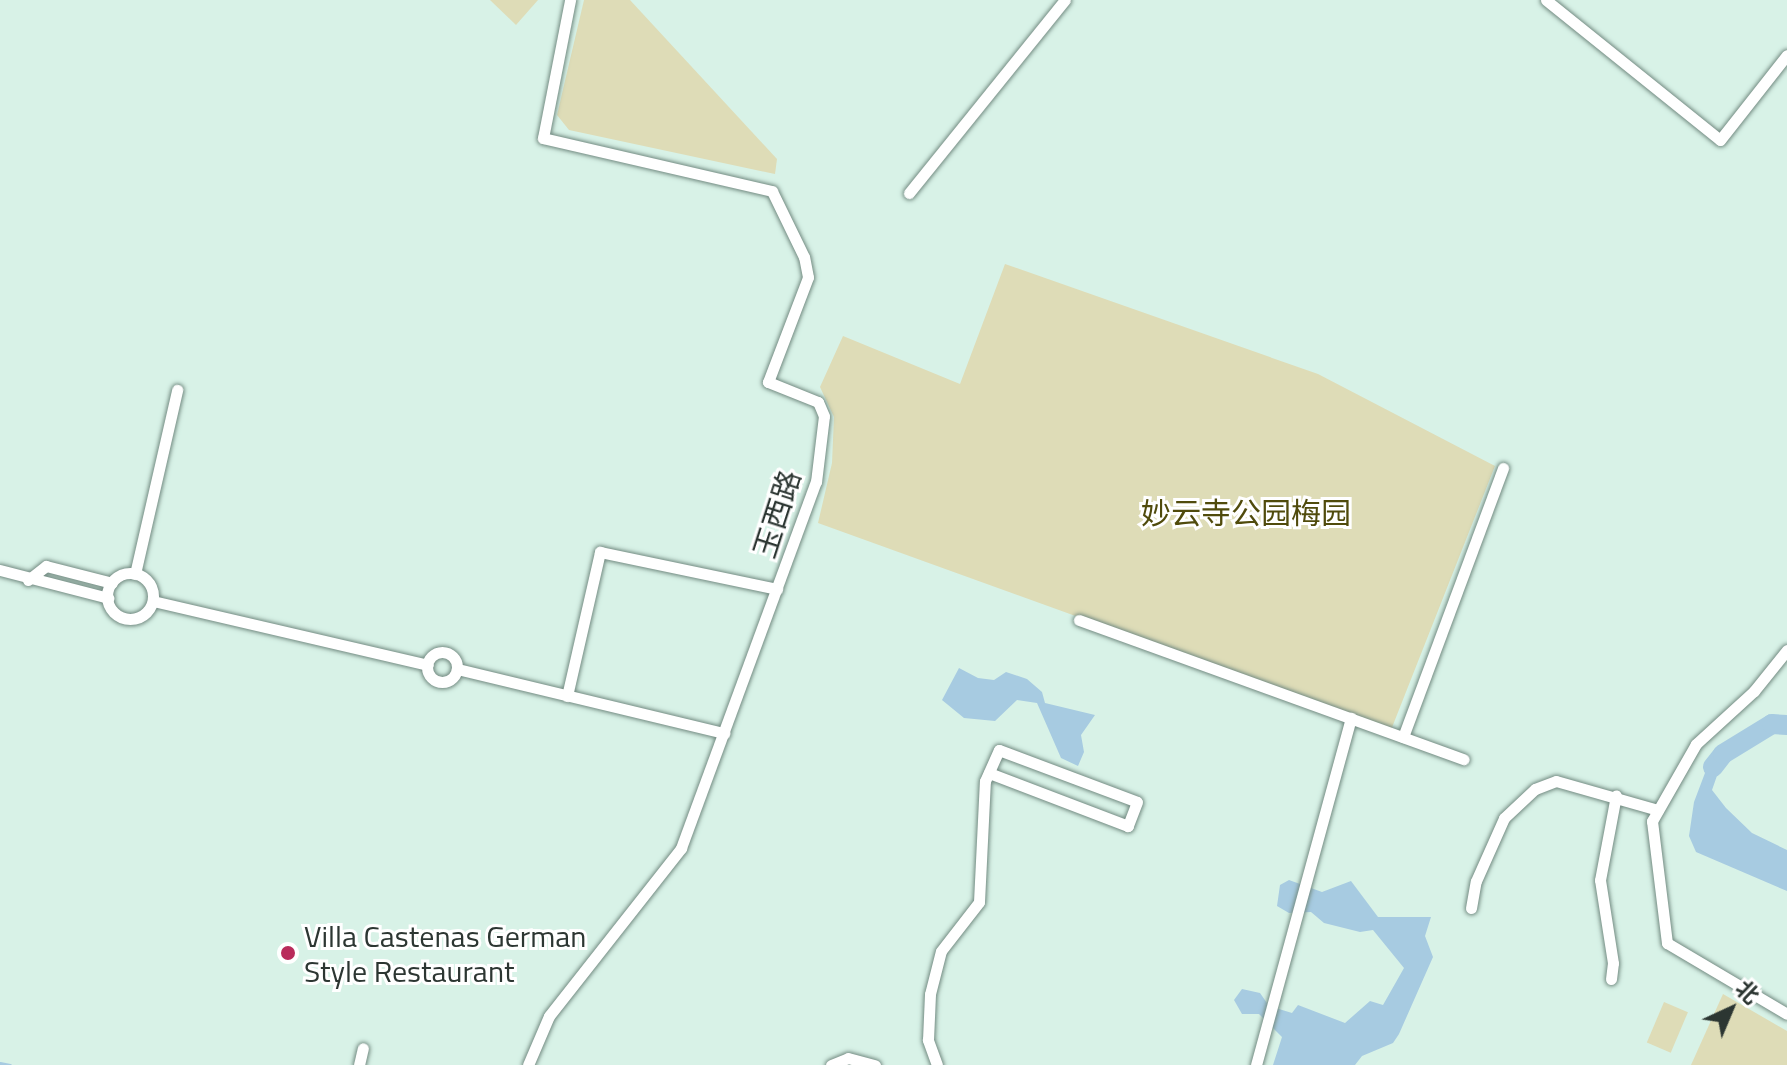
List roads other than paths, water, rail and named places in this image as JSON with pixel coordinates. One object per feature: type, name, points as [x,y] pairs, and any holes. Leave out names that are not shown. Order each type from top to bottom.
[{"type":"street","name":"玉西路","points":[[528,1065],[549,1016],[681,848],[816,482],[824,416],[818,402],[768,382],[808,277],[804,257],[772,191],[543,138],[570,0]]},
{"type":"street","points":[[909,193],[1065,0]]},
{"type":"street","points":[[1546,0],[1720,140],[1787,55]]},
{"type":"street","points":[[135,574],[177,390]]},
{"type":"street","points":[[1403,737],[1503,468]]},
{"type":"street","points":[[567,696],[600,552],[777,589]]},
{"type":"street","points":[[28,580],[46,566],[112,583],[135,574]]},
{"type":"street","points":[[0,570],[28,580],[108,598]]},
{"type":"street","points":[[112,583],[108,598],[118,616],[133,619],[146,613],[153,601],[151,586],[135,574]]},
{"type":"street","points":[[153,601],[428,665],[440,681],[449,680],[457,669],[455,659],[443,652],[428,665]]},
{"type":"street","points":[[1079,620],[1464,759]]},
{"type":"street","points":[[1787,650],[1754,691],[1696,744],[1652,821],[1656,883],[1667,943],[1787,1014]]},
{"type":"street","points":[[457,669],[724,733]]},
{"type":"street","points":[[1256,1065],[1351,718]]},
{"type":"street","points":[[937,1065],[928,1040],[930,994],[941,951],[979,902],[989,773],[999,750],[1137,802],[1128,826],[989,773]]},
{"type":"street","points":[[1471,908],[1487,851],[1518,802],[1556,781],[1616,795],[1658,810]]},
{"type":"street","points":[[1611,979],[1613,963],[1600,880],[1616,795]]},
{"type":"street","points":[[359,1065],[363,1048]]},
{"type":"street","points":[[831,1065],[848,1058],[875,1065]]},
{"type":"water","points":[[959,668],[978,678],[994,680],[1006,672],[1027,679],[1042,692],[1045,703],[1095,715],[1081,735],[1084,752],[1078,766],[1061,758],[1037,703],[1017,700],[995,721],[964,718],[942,700]]},
{"type":"water","points":[[1708,765],[1719,770],[1712,790],[1726,808],[1752,833],[1787,850],[1787,891],[1696,852],[1689,836],[1694,802]]},
{"type":"water","points":[[1289,880],[1322,892],[1351,881],[1378,917],[1431,917],[1425,936],[1433,957],[1399,1034],[1393,1043],[1362,1056],[1355,1065],[1273,1065],[1282,1037],[1259,1014],[1242,1014],[1234,1000],[1242,989],[1260,993],[1269,1006],[1292,1013],[1298,1005],[1345,1023],[1370,1001],[1383,1005],[1404,968],[1373,930],[1360,932],[1324,923],[1311,912],[1289,913],[1277,906],[1280,885]]},
{"type":"waterway","points":[[1713,767],[1723,754],[1772,724],[1787,725]]},
{"type":"waterway","points":[[0,1063],[10,1065]]},
{"type":"place","name":"Villa Castenas German Style Restaurant","points":[[288,953]]},
{"type":"park label","name":"妙云寺公园梅园","points":[[1246,513]]}]
